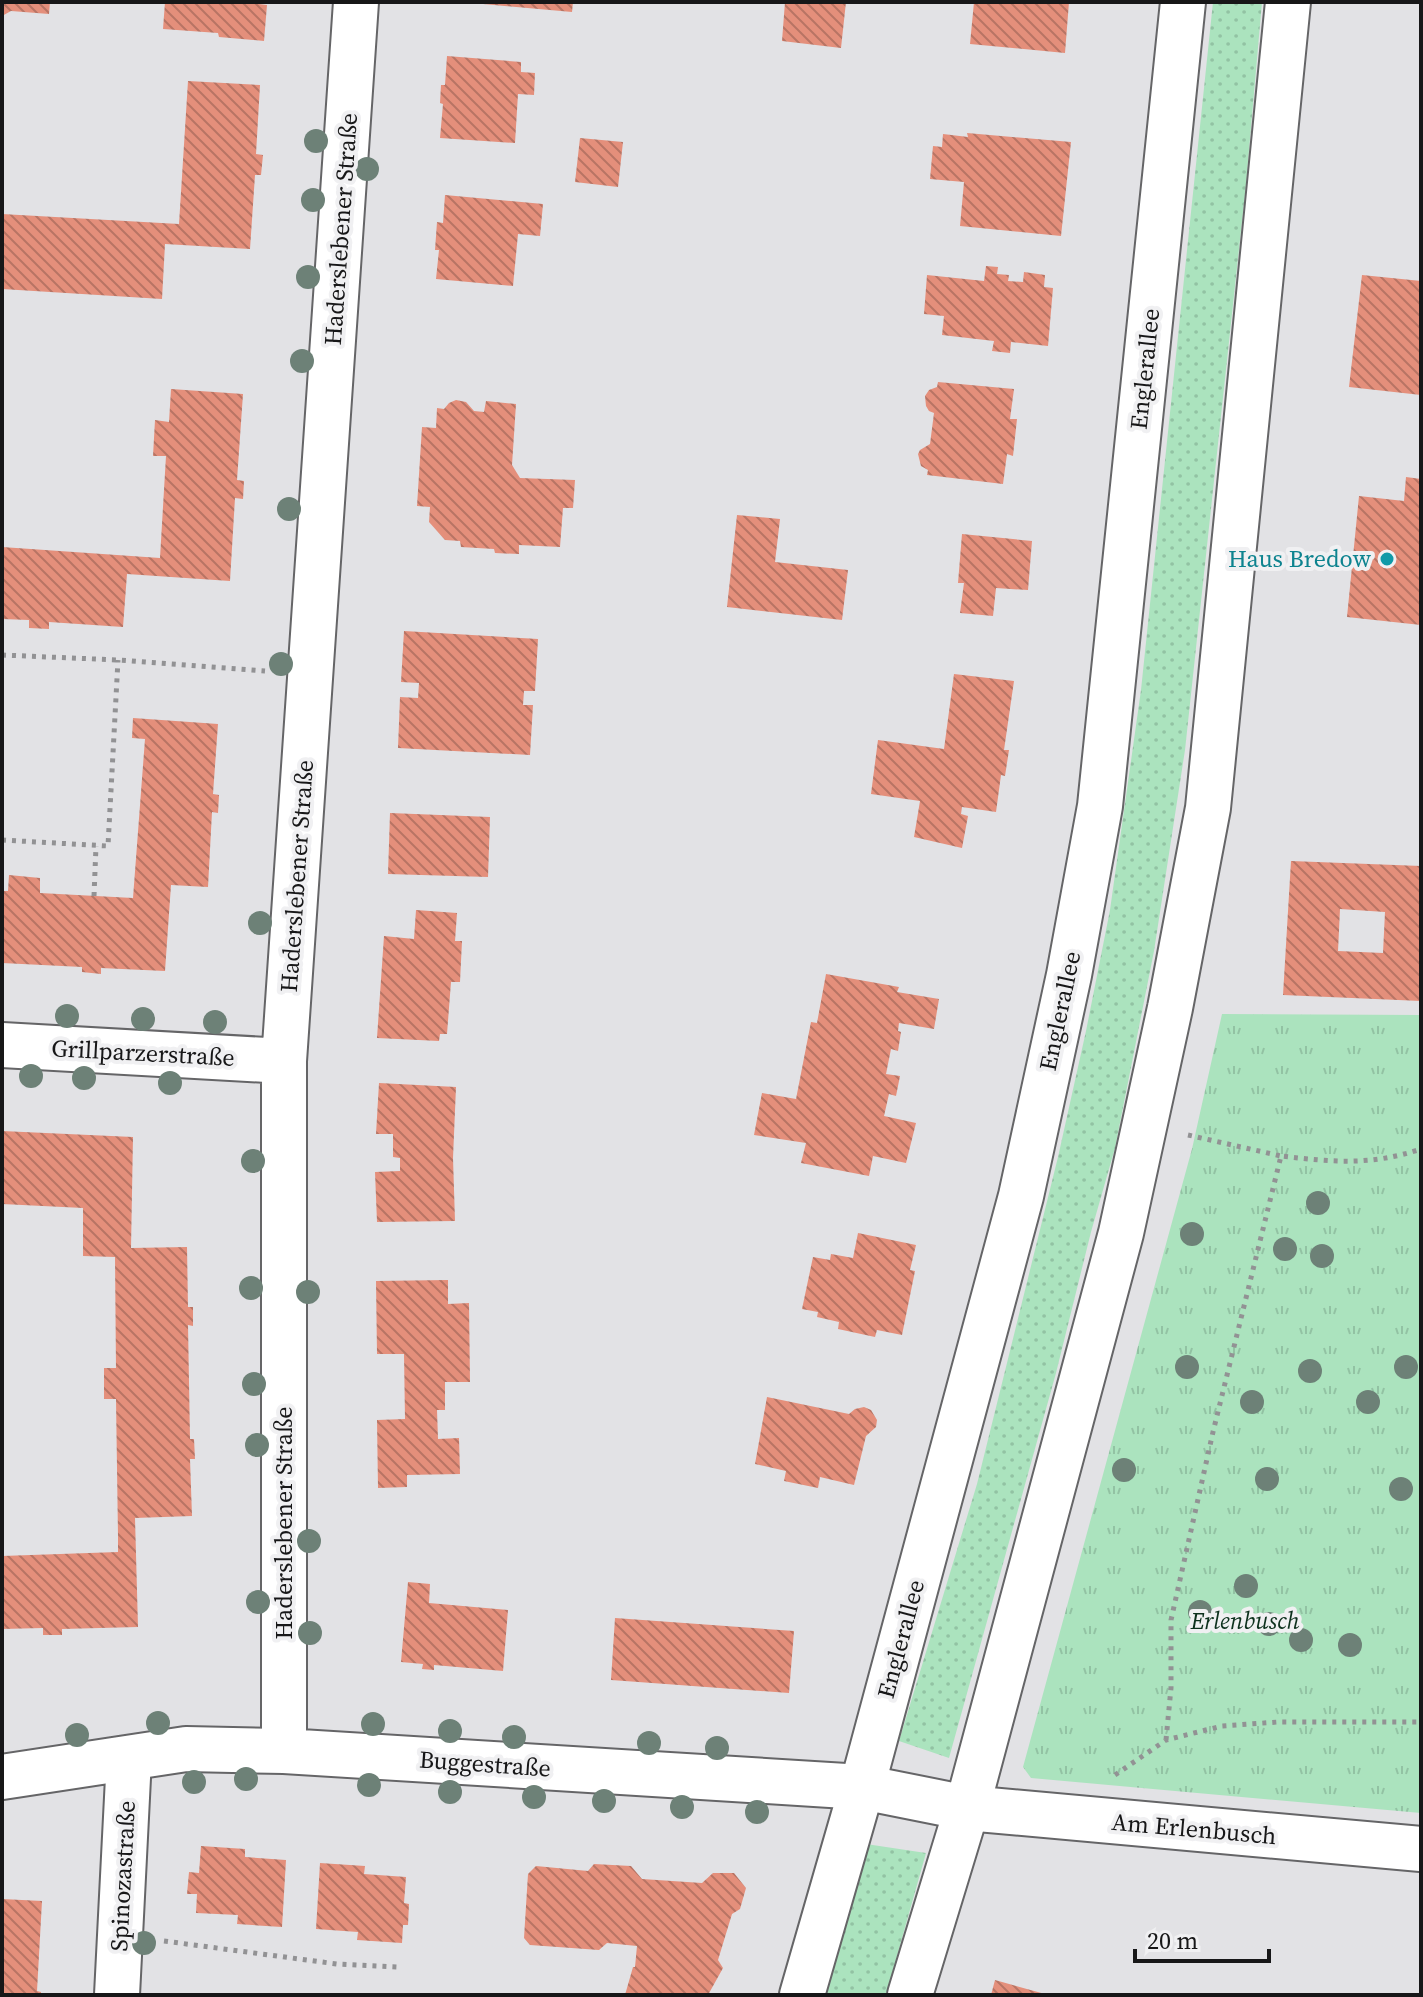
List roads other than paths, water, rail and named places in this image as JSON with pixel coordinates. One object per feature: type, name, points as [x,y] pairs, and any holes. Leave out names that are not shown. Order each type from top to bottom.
[{"type":"main road","name":"Haderslebener Straße","points":[[284,1751],[284,1061],[356,2]]},
{"type":"main road","name":"Englerallee","points":[[802,1995],[862,1787],[1021,1196],[1069,975],[1100,806],[1183,2]]},
{"type":"main road","points":[[910,1995],[967,1808],[1121,1233],[1170,1008],[1208,808],[1288,2]]},
{"type":"main road","name":"Grillparzerstraße","points":[[2,1045],[284,1061]]},
{"type":"main road","name":"Buggestraße","points":[[2,1777],[186,1749],[284,1751],[862,1787],[967,1808]]},
{"type":"main road","name":"Spinozastraße","points":[[117,1995],[129,1758]]},
{"type":"main road","name":"Am Erlenbusch","points":[[967,1808],[1421,1849]]},
{"type":"place","name":"Haus Bredow","points":[[1387,559]]},
{"type":"park label","name":"Erlenbusch","points":[[1245,1621]]}]
